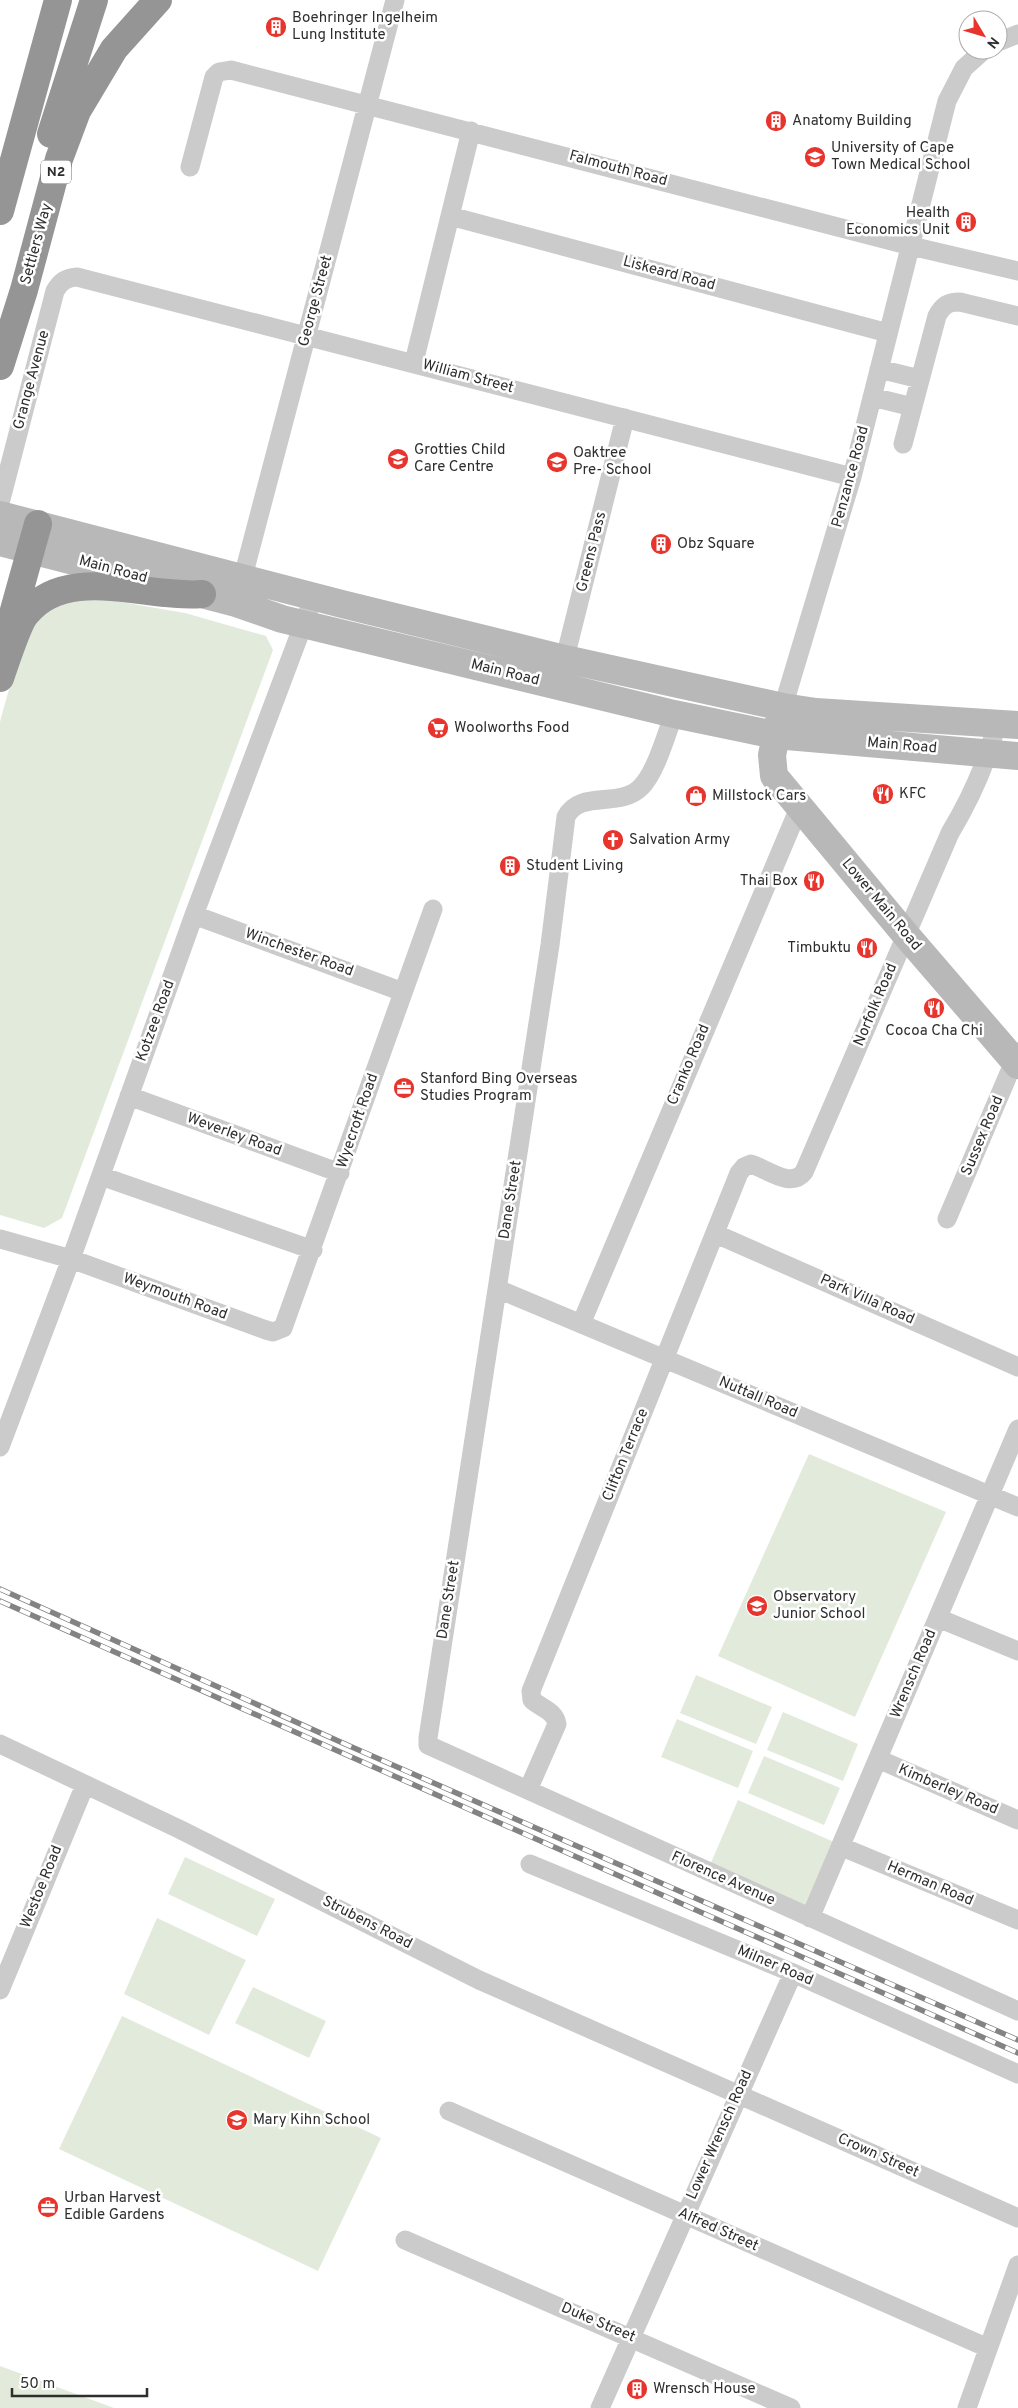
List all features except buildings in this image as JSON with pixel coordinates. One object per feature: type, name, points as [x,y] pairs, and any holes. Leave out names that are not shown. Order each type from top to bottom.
[{"type":"highway","points":[[37,80],[38,15],[41,0]]},
{"type":"highway","points":[[0,211],[58,0]]},
{"type":"highway","points":[[0,352],[10,286],[51,132],[94,0]]},
{"type":"highway","name":"Settlers Way","points":[[0,366],[24,290],[59,160],[77,111],[114,49],[158,0]]},
{"type":"highway","points":[[0,656],[18,604],[35,537]]},
{"type":"highway","points":[[0,678],[25,615],[44,597],[64,589],[97,586],[183,596],[202,594]]},
{"type":"main road","name":"Main Road","points":[[0,515],[35,537],[168,586],[236,603],[282,619],[674,714],[775,734],[1018,756]]},
{"type":"main road","name":"Main Road","points":[[0,542],[35,537],[176,560],[565,659],[784,707],[816,712],[1008,724]]},
{"type":"main road","points":[[168,586],[176,560]]},
{"type":"main road","name":"Lower Main Road","points":[[784,707],[775,734],[772,755],[774,776],[906,936],[1017,1059]]},
{"type":"street","name":"George Street","points":[[236,603],[395,0]]},
{"type":"street","name":"Penzance Road","points":[[784,707],[852,477],[947,101],[964,68],[973,60]]},
{"type":"street","name":"Falmouth Road","points":[[190,167],[211,84],[219,72],[231,70],[911,246],[1018,270]]},
{"type":"street","points":[[414,362],[471,131]]},
{"type":"street","name":"Liskeard Road","points":[[450,216],[888,332]]},
{"type":"street","name":"Grange Avenue","points":[[0,504],[55,290],[60,282],[68,278],[84,278]]},
{"type":"street","name":"William Street","points":[[84,278],[852,477]]},
{"type":"street","points":[[903,444],[937,316],[942,307],[950,302],[960,302],[1018,316]]},
{"type":"street","points":[[879,369],[920,379]]},
{"type":"street","points":[[872,397],[913,408]]},
{"type":"street","name":"Greens Pass","points":[[558,686],[625,418]]},
{"type":"street","name":"Kotzee Road","points":[[0,1447],[72,1260],[194,915],[314,596]]},
{"type":"street","name":"Dane Street","points":[[428,1745],[550,945],[566,817],[570,809],[579,803],[615,799],[640,789],[648,778],[674,714]]},
{"type":"street","name":"Norfolk Road","points":[[800,1177],[950,834],[970,800],[990,754],[1008,724]]},
{"type":"street","name":"Cranko Road","points":[[581,1324],[799,808]]},
{"type":"street","name":"Wyecroft Road","points":[[278,1330],[288,1321],[433,909]]},
{"type":"street","name":"Winchester Road","points":[[194,915],[403,992]]},
{"type":"street","name":"Sussex Road","points":[[946,1219],[1017,1059]]},
{"type":"street","name":"Weverley Road","points":[[129,1096],[340,1173]]},
{"type":"street","name":"Clifton Terrace","points":[[528,1790],[557,1724],[556,1718],[551,1712],[532,1700],[531,1691],[744,1167],[751,1164],[787,1179],[794,1180],[800,1177]]},
{"type":"street","points":[[101,1176],[313,1250]]},
{"type":"street","name":"Park Villa Road","points":[[716,1234],[1018,1367]]},
{"type":"street","name":"Weymouth Road","points":[[0,1239],[72,1260],[266,1330],[278,1330]]},
{"type":"street","name":"Nuttall Road","points":[[498,1289],[1018,1507]]},
{"type":"street","name":"Wrensch Road","points":[[810,1918],[842,1847],[1018,1429]]},
{"type":"street","points":[[938,1618],[1018,1651]]},
{"type":"street","name":"Strubens Road","points":[[0,1744],[179,1829],[479,1980],[739,2094]]},
{"type":"street","name":"Florence Avenue","points":[[428,1745],[1018,2011]]},
{"type":"street","name":"Kimberley Road","points":[[878,1759],[1018,1820]]},
{"type":"street","name":"Westoe Road","points":[[0,1990],[85,1785]]},
{"type":"street","name":"Herman Road","points":[[842,1847],[1018,1920]]},
{"type":"street","name":"Milner Road","points":[[530,1864],[793,1973],[1018,2074]]},
{"type":"street","name":"Lower Wrensch Road","points":[[600,2408],[793,1973]]},
{"type":"street","name":"Crown Street","points":[[739,2094],[1018,2218]]},
{"type":"street","name":"Alfred Street","points":[[449,2111],[988,2348]]},
{"type":"street","name":"Duke Street","points":[[405,2240],[791,2408]]},
{"type":"street","points":[[966,2408],[1018,2265]]},
{"type":"green space","points":[[92,597],[185,613],[266,636],[273,650],[62,1218],[44,1228],[0,1215],[0,722],[18,661],[32,630],[40,618],[48,609],[58,603]]},
{"type":"green space","points":[[809,1454],[946,1512],[855,1717],[718,1656]]},
{"type":"green space","points":[[696,1675],[772,1707],[756,1744],[680,1713]]},
{"type":"green space","points":[[783,1712],[858,1744],[843,1781],[767,1750]]},
{"type":"green space","points":[[677,1719],[753,1751],[738,1788],[661,1757]]},
{"type":"green space","points":[[764,1756],[840,1788],[824,1825],[748,1793]]},
{"type":"green space","points":[[738,1800],[834,1842],[806,1907],[710,1865]]},
{"type":"green space","points":[[185,1857],[275,1899],[257,1936],[168,1894]]},
{"type":"green space","points":[[157,1918],[246,1960],[209,2035],[124,1994]]},
{"type":"green space","points":[[253,1987],[326,2021],[309,2058],[235,2023]]},
{"type":"green space","points":[[122,2016],[381,2138],[318,2271],[59,2149]]},
{"type":"green space","points":[[0,2366],[114,2408],[0,2408]]},
{"type":"railway","points":[[0,1589],[345,1744],[1018,2040]]},
{"type":"railway","points":[[0,1601],[1018,2053]]},
{"type":"place","name":"Boehringer Ingelheim Lung Institute","points":[[276,27]]},
{"type":"place","name":"Anatomy Building","points":[[776,121]]},
{"type":"place","name":"University of Cape Town Medical School","points":[[815,157]]},
{"type":"place","name":"Health Economics Unit","points":[[966,222]]},
{"type":"place","name":"Grotties Child Care Centre","points":[[398,459]]},
{"type":"place","name":"Oaktree Pre- School","points":[[557,462]]},
{"type":"place","name":"Obz Square","points":[[661,544]]},
{"type":"place","name":"Woolworths Food","points":[[438,728]]},
{"type":"place","name":"KFC","points":[[883,794]]},
{"type":"place","name":"Millstock Cars","points":[[696,796]]},
{"type":"place","name":"Salvation Army","points":[[613,840]]},
{"type":"place","name":"Student Living","points":[[510,866]]},
{"type":"place","name":"Thai Box","points":[[814,881]]},
{"type":"place","name":"Timbuktu","points":[[867,948]]},
{"type":"place","name":"Cocoa Cha Chi","points":[[934,1008]]},
{"type":"place","name":"Stanford Bing Overseas Studies Program","points":[[404,1088]]},
{"type":"place","name":"Observatory Junior School","points":[[757,1606]]},
{"type":"place","name":"Mary Kihn School","points":[[237,2120]]},
{"type":"place","name":"Urban Harvest Edible Gardens","points":[[48,2207]]},
{"type":"place","name":"Wrensch House","points":[[637,2389]]}]
